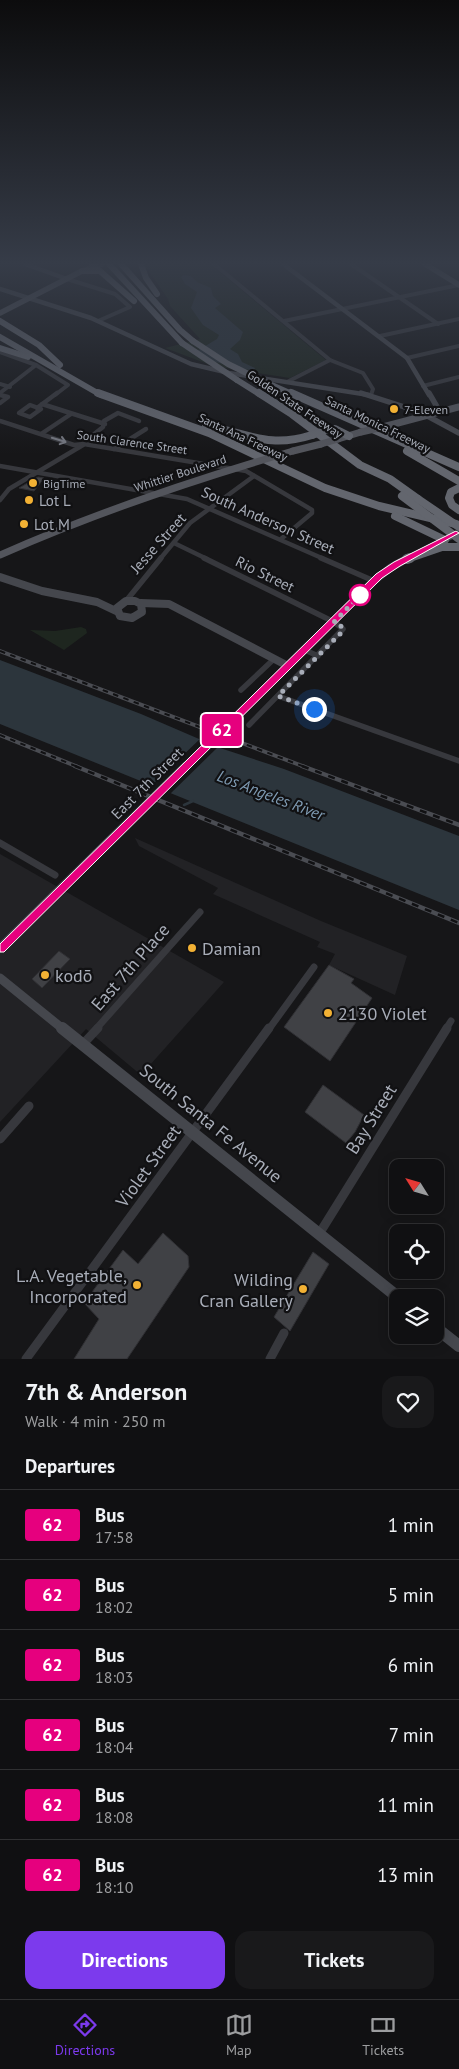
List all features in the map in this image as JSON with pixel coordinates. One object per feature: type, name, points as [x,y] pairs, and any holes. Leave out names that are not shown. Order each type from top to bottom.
[{"type":"highway","points":[[10,327],[39,345],[60,366]]},
{"type":"highway","name":"Golden State Freeway","points":[[166,327],[182,343],[292,414],[360,465],[390,479],[418,500],[459,526]]},
{"type":"highway","name":"Golden State Freeway","points":[[180,327],[193,341],[228,364],[459,467]]},
{"type":"highway","name":"Santa Ana Freeway","points":[[0,331],[92,384],[116,395],[206,426],[243,441],[306,475],[332,486],[386,503],[459,518]]},
{"type":"highway","name":"Santa Ana Freeway","points":[[0,336],[81,385],[124,405],[210,433],[295,476],[358,500],[459,526]]},
{"type":"highway","points":[[0,350],[33,359],[81,385]]},
{"type":"highway","name":"Santa Monica Freeway","points":[[285,391],[405,450],[457,479]]},
{"type":"highway","points":[[206,426],[265,442],[288,442],[335,429],[349,436]]},
{"type":"highway","points":[[360,465],[459,539]]},
{"type":"highway","points":[[459,488],[451,492],[449,498],[452,505],[459,510]]},
{"type":"highway","points":[[358,500],[378,511],[424,528],[446,540]]},
{"type":"highway","points":[[407,559],[442,547],[459,547]]},
{"type":"main road","points":[[112,327],[191,364],[193,367],[220,375],[285,382],[372,395],[426,416],[459,433]]},
{"type":"main road","points":[[369,327],[406,358],[440,412]]},
{"type":"main road","name":"Whittier Boulevard","points":[[0,554],[93,515],[163,489],[293,451],[459,407]]},
{"type":"main road","name":"East 7th Street","points":[[0,948],[374,581],[407,559],[459,533]]},
{"type":"main road","points":[[0,577],[42,591],[107,605],[120,616],[128,618],[136,617],[140,605]]},
{"type":"main road","points":[[107,605],[123,602],[140,605],[169,604],[288,666]]},
{"type":"main road","points":[[116,611],[123,602]]},
{"type":"main road","name":"South Santa Fe Avenue","points":[[0,978],[389,1290]]},
{"type":"main road","points":[[444,1334],[459,1346]]},
{"type":"street","points":[[292,327],[330,360],[363,373],[374,389],[372,395]]},
{"type":"street","points":[[380,336],[421,327]]},
{"type":"street","points":[[406,358],[459,346]]},
{"type":"street","points":[[0,350],[36,365],[68,385],[37,408]]},
{"type":"street","points":[[285,382],[330,360]]},
{"type":"street","points":[[0,403],[8,398],[0,394],[36,365]]},
{"type":"street","points":[[423,386],[459,377]]},
{"type":"street","points":[[0,384],[10,387]]},
{"type":"street","points":[[42,404],[105,424]]},
{"type":"street","points":[[88,438],[105,424],[104,421],[118,413],[139,421]]},
{"type":"street","points":[[41,434],[71,414]]},
{"type":"street","name":"South Clarence Street","points":[[0,421],[74,445],[84,444],[236,468],[254,476],[313,512],[281,540]]},
{"type":"street","points":[[114,449],[146,429]]},
{"type":"street","points":[[0,500],[9,489],[84,444]]},
{"type":"street","name":"South Anderson Street","points":[[0,466],[187,499],[374,581]]},
{"type":"street","name":"Jesse Street","points":[[123,602],[132,594],[190,523],[254,476]]},
{"type":"street","name":"Rio Street","points":[[174,544],[334,622],[343,629],[318,656]]},
{"type":"street","name":"Jesse Street","points":[[132,594],[140,605]]},
{"type":"street","points":[[249,725],[318,656],[305,650]]},
{"type":"street","points":[[241,690],[274,659]]},
{"type":"street","points":[[278,696],[459,761]]},
{"type":"street","points":[[0,843],[55,875]]},
{"type":"street","name":"East 7th Place","points":[[83,1044],[200,912]]},
{"type":"street","name":"Violet Street","points":[[26,1359],[314,967]]},
{"type":"street","name":"Bay Street","points":[[319,1234],[451,1020]]},
{"type":"street","points":[[0,1139],[29,1106]]},
{"type":"street","points":[[270,1359],[284,1333]]},
{"type":"shaded area","points":[[189,327],[287,327],[326,360],[290,378],[213,366],[165,348],[200,339]]},
{"type":"shaded area","points":[[81,627],[86,629],[87,633],[64,650],[30,630],[55,631]]},
{"type":"shaded area","points":[[135,838],[321,921],[407,956],[395,995],[329,965],[335,954],[317,947],[320,942],[213,894],[218,888],[139,846]]},
{"type":"shaded area","points":[[0,854],[224,982],[141,1075],[86,1029],[0,1122]]},
{"type":"water","points":[[207,327],[238,327],[243,332],[240,340],[230,349],[238,354],[242,362],[255,368],[254,371],[206,360],[197,351],[217,339],[219,335]]},
{"type":"water","name":"Los Angeles River","points":[[0,660],[141,714],[220,748],[284,769],[459,836],[459,910],[0,724]]},
{"type":"pier","points":[[203,736],[220,745],[169,795],[150,787]]},
{"type":"building","name":"BigTime","points":[[38,477],[44,478],[34,491],[19,488]]},
{"type":"building","points":[[59,951],[70,959],[42,988],[32,979]]},
{"type":"building","name":"2130 Violet","points":[[329,965],[354,979],[351,983],[372,998],[330,1061],[284,1027]]},
{"type":"building","points":[[323,1085],[364,1115],[355,1132],[346,1143],[305,1112]]},
{"type":"building","name":"L.A. Vegetable, Incorporated","points":[[163,1233],[188,1256],[189,1267],[127,1359],[74,1359],[99,1319],[84,1303],[123,1250],[138,1264]]},
{"type":"building","name":"Wilding Cran Gallery","points":[[313,1252],[329,1264],[290,1331],[274,1317]]},
{"type":"waterway","points":[[184,805],[193,801]]},
{"type":"railway","points":[[0,651],[305,767]]},
{"type":"railway","points":[[0,735],[78,767]]},
{"type":"railway","points":[[75,766],[459,923]]},
{"type":"railway","points":[[302,766],[459,825]]},
{"type":"bus line","name":"62","points":[[0,948],[379,576],[397,564],[459,533]]},
{"type":"place","name":"7-Eleven","points":[[394,409]]},
{"type":"place","name":"BigTime","points":[[33,483]]},
{"type":"place","name":"Lot L","points":[[29,500]]},
{"type":"place","name":"Lot M","points":[[24,524]]},
{"type":"place","name":"Damian","points":[[192,948]]},
{"type":"place","name":"kodō","points":[[45,975]]},
{"type":"place","name":"2130 Violet","points":[[328,1013]]},
{"type":"place","name":"L.A. Vegetable, Incorporated","points":[[137,1285]]},
{"type":"place","name":"Wilding Cran Gallery","points":[[303,1289]]},
{"type":"route","points":[[314,709],[278,696],[342,632],[342,627],[334,622],[360,595]]}]
